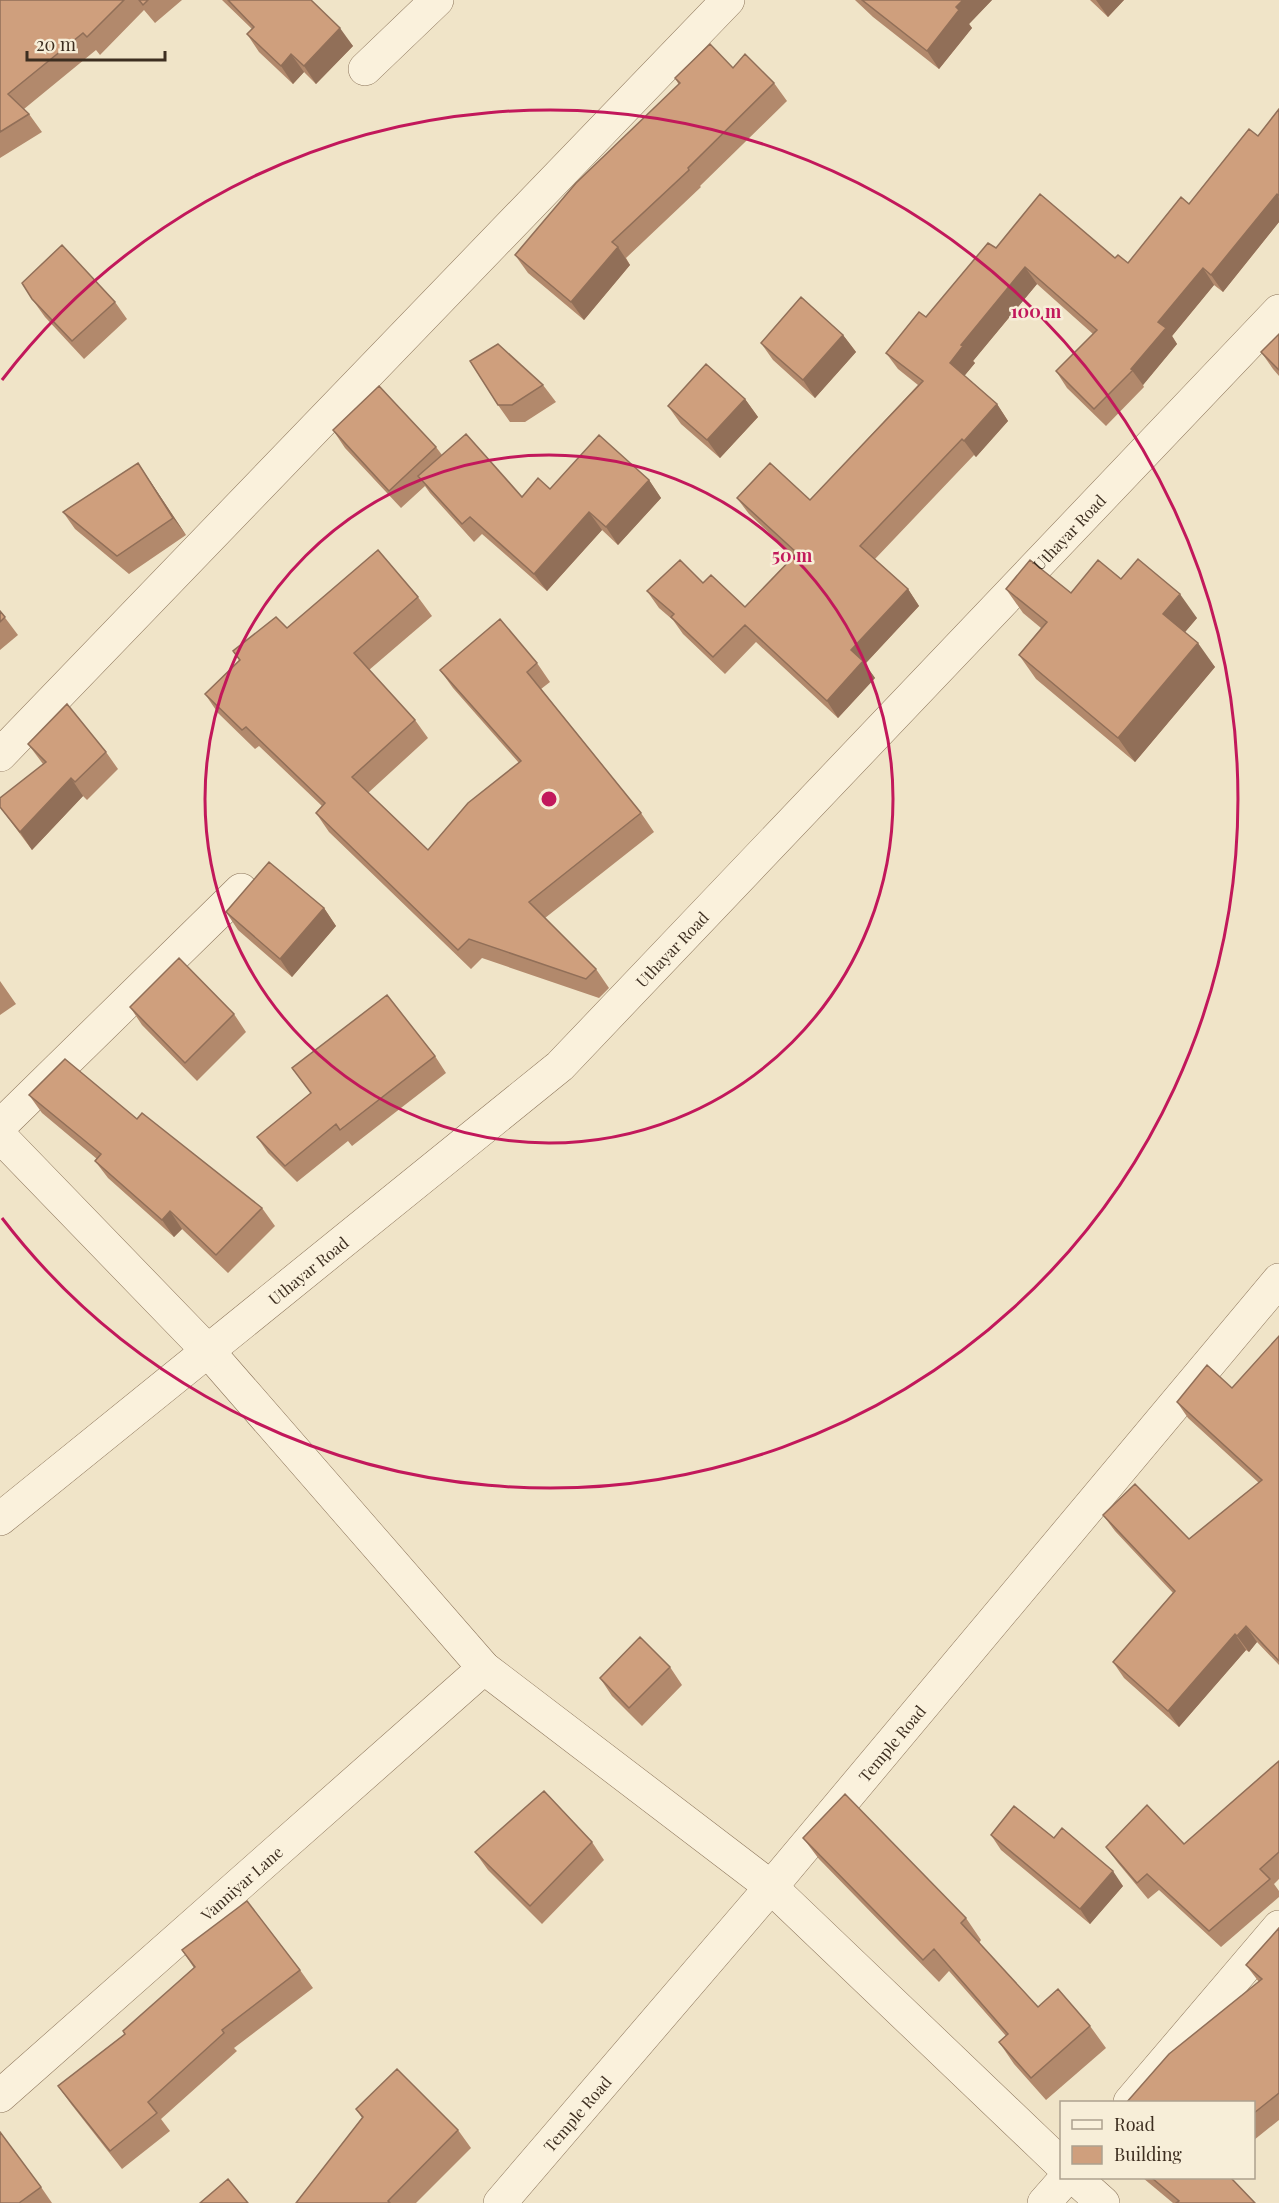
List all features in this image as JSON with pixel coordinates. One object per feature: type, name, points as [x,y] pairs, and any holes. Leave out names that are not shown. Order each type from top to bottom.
[{"type":"street","points":[[365,69],[437,0]]},
{"type":"street","points":[[0,755],[728,0]]},
{"type":"street","name":"Uthayar Road","points":[[0,1519],[560,1066],[1279,310]]},
{"type":"street","points":[[0,1126],[241,890]]},
{"type":"street","points":[[0,1136],[207,1350],[484,1668],[771,1887],[1060,2163]]},
{"type":"street","name":"Temple Road","points":[[500,2203],[771,1887],[1279,1280]]},
{"type":"street","name":"Vanniyar Lane","points":[[0,2096],[484,1668]]},
{"type":"street","points":[[1132,2101],[1279,1927]]},
{"type":"street","points":[[1044,2203],[1065,2179]]},
{"type":"street","points":[[1076,2179],[1103,2203]]},
{"type":"building","points":[[0,0],[124,0],[87,37],[83,33],[8,94],[29,114],[0,132]]},
{"type":"building","points":[[228,0],[311,0],[340,28],[304,66],[291,54],[281,66],[247,34],[254,27]]},
{"type":"building","points":[[862,0],[963,0],[956,7],[959,10],[927,51]]},
{"type":"building","points":[[710,44],[733,68],[745,54],[774,83],[688,168],[689,170],[612,242],[618,247],[571,302],[515,255],[576,183],[680,83],[675,78]]},
{"type":"building","points":[[1279,109],[1279,196],[1277,194],[1211,275],[1203,268],[1158,322],[1166,328],[1131,369],[1133,370],[1094,409],[1056,371],[1097,330],[1025,267],[961,345],[963,346],[950,363],[997,404],[964,441],[962,439],[860,546],[908,589],[851,650],[863,661],[827,701],[745,625],[713,657],[671,617],[674,614],[647,591],[680,560],[703,583],[711,575],[745,607],[797,553],[737,498],[770,463],[810,500],[923,381],[886,353],[919,312],[926,317],[988,243],[996,248],[1040,194],[1115,258],[1118,255],[1128,263],[1181,197],[1189,204],[1249,129],[1258,136]]},
{"type":"building","points":[[62,245],[115,302],[72,341],[32,299],[22,283]]},
{"type":"building","points":[[801,297],[843,335],[803,380],[761,343]]},
{"type":"building","points":[[1279,334],[1279,370],[1261,352]]},
{"type":"building","points":[[498,344],[543,385],[512,405],[498,405],[470,361]]},
{"type":"building","points":[[706,364],[745,399],[707,440],[668,406]]},
{"type":"building","points":[[379,386],[436,447],[389,491],[333,430]]},
{"type":"building","points":[[466,434],[522,497],[538,478],[550,489],[599,435],[649,480],[606,527],[589,512],[534,574],[470,517],[462,524],[418,476]]},
{"type":"building","points":[[138,463],[173,518],[117,556],[63,512]]},
{"type":"building","points":[[378,550],[418,597],[354,653],[415,720],[352,777],[428,850],[468,803],[521,761],[440,670],[500,619],[537,663],[527,672],[641,813],[529,902],[596,969],[586,979],[469,939],[458,950],[316,813],[325,803],[246,727],[242,730],[205,694],[240,660],[233,651],[276,617],[287,628]]},
{"type":"building","points":[[1138,559],[1180,594],[1163,614],[1198,643],[1118,738],[1019,655],[1047,622],[1006,589],[1030,560],[1071,593],[1098,560],[1121,579]]},
{"type":"building","points":[[0,611],[5,617],[0,622]]},
{"type":"building","points":[[67,704],[106,752],[75,782],[71,778],[20,832],[0,807],[0,798],[46,762],[28,744]]},
{"type":"building","points":[[269,862],[324,908],[280,959],[226,912]]},
{"type":"building","points":[[179,958],[234,1014],[185,1063],[130,1007]]},
{"type":"building","points":[[387,995],[435,1056],[340,1130],[336,1124],[285,1166],[257,1137],[311,1093],[292,1068]]},
{"type":"building","points":[[65,1059],[137,1119],[142,1113],[262,1208],[216,1255],[170,1211],[162,1220],[95,1161],[101,1154],[29,1095]]},
{"type":"building","points":[[1279,1336],[1279,1661],[1246,1626],[1237,1636],[1235,1634],[1168,1711],[1113,1662],[1175,1591],[1103,1515],[1135,1484],[1189,1539],[1262,1480],[1177,1402],[1207,1365],[1232,1388]]},
{"type":"building","points":[[640,1637],[670,1667],[629,1708],[600,1678]]},
{"type":"building","points":[[1279,1761],[1279,1852],[1260,1869],[1270,1879],[1209,1931],[1147,1874],[1137,1883],[1106,1847],[1147,1805],[1184,1844]]},
{"type":"building","points":[[544,1791],[592,1842],[530,1906],[475,1852]]},
{"type":"building","points":[[845,1794],[966,1918],[961,1923],[1038,2007],[1058,1989],[1090,2026],[1031,2078],[999,2042],[1008,2034],[934,1949],[923,1960],[803,1838]]},
{"type":"building","points":[[1014,1806],[1054,1838],[1062,1828],[1113,1871],[1080,1909],[991,1835]]},
{"type":"building","points":[[247,1901],[300,1970],[222,2030],[224,2033],[148,2102],[157,2113],[110,2151],[58,2086],[125,2034],[123,2031],[195,1967],[182,1950]]},
{"type":"building","points":[[1279,1928],[1279,2093],[1255,2112],[1255,2101],[1128,2101],[1169,2054],[1262,1979],[1246,1965]]},
{"type":"building","points":[[397,2069],[458,2130],[388,2201],[390,2203],[296,2203],[363,2117],[356,2109]]},
{"type":"building","points":[[0,2132],[41,2187],[19,2203],[0,2203]]},
{"type":"building","points":[[228,2179],[248,2203],[200,2203]]},
{"type":"building","points":[[1153,2179],[1232,2179],[1255,2203],[1176,2203],[1179,2201]]}]
